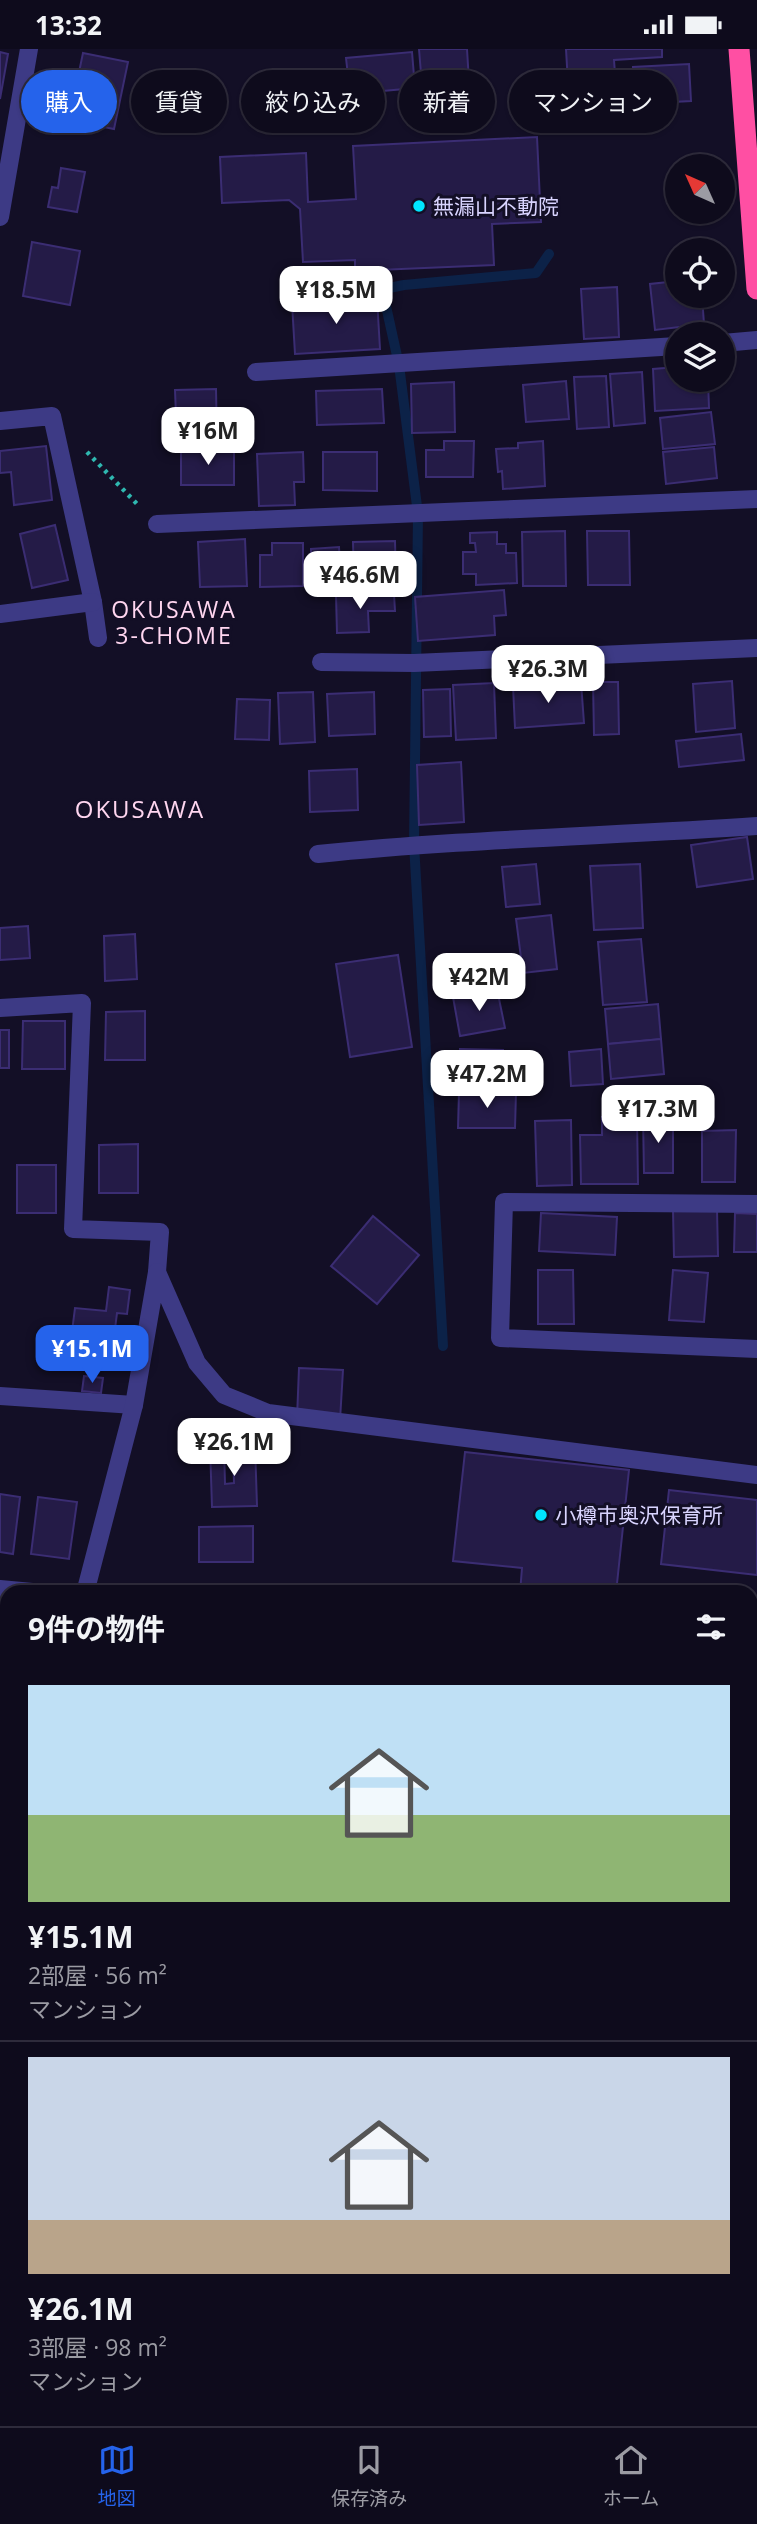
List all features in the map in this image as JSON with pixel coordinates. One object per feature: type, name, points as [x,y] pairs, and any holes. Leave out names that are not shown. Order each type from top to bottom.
[{"type":"highway","points":[[739,49],[757,289]]},
{"type":"street","points":[[1,210],[29,49]]},
{"type":"street","points":[[735,342],[757,340]]},
{"type":"street","points":[[256,372],[665,347]]},
{"type":"street","points":[[0,421],[52,416],[93,602],[98,638]]},
{"type":"street","points":[[157,524],[757,499]]},
{"type":"street","points":[[0,614],[93,602]]},
{"type":"street","points":[[321,662],[414,663],[757,648]]},
{"type":"street","points":[[318,854],[414,844],[577,839],[757,826]]},
{"type":"street","points":[[0,1008],[82,1003],[73,1229],[160,1232],[157,1272],[134,1405],[87,1585]]},
{"type":"street","points":[[757,1203],[504,1202],[500,1338],[757,1349]]},
{"type":"street","points":[[157,1272],[197,1363],[225,1395],[268,1413],[757,1475]]},
{"type":"street","points":[[0,1397],[134,1405]]},
{"type":"path","points":[[52,416],[157,524]]},
{"type":"building","points":[[419,49],[467,49],[468,70],[421,70]]},
{"type":"building","points":[[566,49],[662,49],[662,57],[614,60],[615,70],[567,70]]},
{"type":"building","points":[[0,52],[8,54],[0,99]]},
{"type":"building","points":[[412,52],[414,70],[399,70],[399,89],[385,91],[385,70],[347,70],[346,58]]},
{"type":"building","points":[[83,53],[128,62],[117,115],[117,70],[79,70]]},
{"type":"building","points":[[689,64],[691,101],[677,102],[677,70],[633,70],[633,67]]},
{"type":"building","name":"無漏山不動院","points":[[537,137],[541,222],[492,224],[494,265],[355,271],[355,260],[303,262],[300,209],[289,200],[222,203],[220,157],[306,153],[308,202],[356,199],[353,146]]},
{"type":"building","points":[[61,168],[85,172],[77,212],[48,207],[52,187],[58,188]]},
{"type":"building","points":[[32,242],[80,251],[70,305],[23,296]]},
{"type":"building","points":[[665,282],[665,308],[703,308],[704,322],[665,322],[665,329],[655,330],[650,284]]},
{"type":"building","points":[[617,287],[619,337],[584,339],[581,289]]},
{"type":"building","points":[[377,298],[380,349],[295,354],[292,303]]},
{"type":"building","points":[[665,368],[665,392],[708,392],[709,408],[655,411],[653,369]]},
{"type":"building","points":[[642,372],[645,423],[614,426],[610,374]]},
{"type":"building","points":[[606,376],[609,427],[577,429],[574,377]]},
{"type":"building","points":[[566,381],[569,419],[526,422],[523,385]]},
{"type":"building","points":[[454,382],[455,432],[412,433],[411,384]]},
{"type":"building","points":[[216,389],[217,441],[177,442],[175,390]]},
{"type":"building","points":[[382,389],[384,423],[317,425],[316,391]]},
{"type":"building","points":[[711,412],[715,444],[663,449],[660,418]]},
{"type":"building","points":[[444,441],[474,441],[473,477],[426,477],[426,450],[444,450]]},
{"type":"building","points":[[543,441],[545,486],[503,489],[502,471],[498,472],[496,449],[518,448],[518,443]]},
{"type":"building","points":[[46,446],[52,500],[14,505],[11,472],[0,473],[0,451]]},
{"type":"building","points":[[714,447],[717,478],[666,484],[663,452]]},
{"type":"building","points":[[234,449],[234,485],[181,485],[181,450]]},
{"type":"building","points":[[303,452],[304,482],[294,482],[295,505],[259,506],[257,454]]},
{"type":"building","points":[[323,452],[377,452],[377,491],[323,490]]},
{"type":"building","points":[[55,525],[68,580],[32,588],[20,534]]},
{"type":"building","points":[[565,531],[566,586],[523,586],[522,532]]},
{"type":"building","points":[[587,531],[629,531],[630,585],[588,585]]},
{"type":"building","points":[[497,532],[497,544],[506,544],[506,553],[516,553],[517,583],[476,585],[476,574],[463,574],[463,552],[476,552],[475,543],[470,543],[470,533]]},
{"type":"building","points":[[245,539],[247,586],[200,587],[198,542]]},
{"type":"building","points":[[395,541],[396,582],[354,583],[353,542]]},
{"type":"building","points":[[272,543],[303,543],[303,586],[260,587],[260,555],[272,555]]},
{"type":"building","points":[[339,547],[341,586],[312,588],[311,549]]},
{"type":"building","points":[[504,590],[506,615],[494,616],[495,635],[418,641],[415,597]]},
{"type":"building","points":[[394,594],[395,611],[368,611],[369,632],[337,633],[336,595]]},
{"type":"building","points":[[732,681],[735,728],[696,732],[693,684]]},
{"type":"building","points":[[581,682],[584,723],[515,728],[513,686]]},
{"type":"building","points":[[593,682],[618,682],[619,734],[594,735]]},
{"type":"building","points":[[494,683],[496,738],[456,740],[453,685]]},
{"type":"building","points":[[450,689],[451,736],[424,737],[423,690]]},
{"type":"building","points":[[313,692],[315,742],[280,744],[278,693]]},
{"type":"building","points":[[374,692],[375,734],[329,736],[327,694]]},
{"type":"building","points":[[237,699],[270,700],[269,740],[235,739]]},
{"type":"building","points":[[741,734],[744,760],[679,767],[676,741]]},
{"type":"building","points":[[461,762],[464,822],[419,825],[417,765]]},
{"type":"building","points":[[357,769],[358,810],[310,812],[309,771]]},
{"type":"building","points":[[747,837],[753,879],[697,887],[691,845]]},
{"type":"building","points":[[536,864],[540,904],[506,907],[502,867]]},
{"type":"building","points":[[640,864],[643,928],[594,930],[590,866]]},
{"type":"building","points":[[551,915],[557,969],[523,973],[516,919]]},
{"type":"building","points":[[28,926],[30,958],[0,960],[0,928]]},
{"type":"building","points":[[135,934],[137,979],[105,981],[104,936]]},
{"type":"building","points":[[641,939],[647,1002],[603,1005],[598,942]]},
{"type":"building","points":[[398,955],[412,1047],[350,1057],[336,964]]},
{"type":"building","points":[[497,989],[505,1028],[460,1036],[453,997]]},
{"type":"building","points":[[658,1004],[661,1039],[608,1044],[605,1009]]},
{"type":"building","points":[[145,1011],[145,1060],[105,1060],[106,1012]]},
{"type":"building","points":[[23,1021],[65,1021],[65,1069],[22,1069]]},
{"type":"building","points":[[0,1030],[9,1030],[9,1068],[0,1068]]},
{"type":"building","points":[[661,1039],[664,1074],[611,1079],[608,1044]]},
{"type":"building","points":[[460,1049],[503,1050],[502,1092],[459,1092]]},
{"type":"building","points":[[601,1049],[603,1084],[571,1086],[569,1052]]},
{"type":"building","points":[[459,1092],[516,1092],[515,1128],[458,1128]]},
{"type":"building","points":[[602,1117],[637,1117],[638,1184],[581,1184],[580,1135],[602,1135]]},
{"type":"building","points":[[643,1117],[673,1117],[673,1173],[644,1173]]},
{"type":"building","points":[[571,1120],[572,1185],[537,1186],[535,1121]]},
{"type":"building","points":[[736,1130],[735,1182],[702,1182],[702,1131]]},
{"type":"building","points":[[138,1144],[138,1193],[99,1193],[99,1145]]},
{"type":"building","points":[[17,1165],[56,1165],[56,1213],[17,1213]]},
{"type":"building","points":[[717,1209],[718,1256],[674,1257],[673,1210]]},
{"type":"building","points":[[541,1213],[617,1217],[615,1255],[539,1251]]},
{"type":"building","points":[[735,1213],[757,1214],[757,1252],[734,1252]]},
{"type":"building","points":[[373,1216],[419,1255],[377,1304],[331,1266]]},
{"type":"building","points":[[538,1270],[573,1270],[574,1324],[538,1324]]},
{"type":"building","points":[[673,1270],[708,1273],[704,1322],[669,1320]]},
{"type":"building","points":[[109,1287],[130,1290],[127,1314],[117,1313],[110,1368],[68,1363],[75,1308],[106,1311]]},
{"type":"building","points":[[299,1368],[343,1370],[340,1420],[297,1418]]},
{"type":"building","points":[[84,1376],[103,1378],[101,1393],[82,1391]]},
{"type":"building","points":[[224,1445],[225,1484],[234,1483],[233,1446],[255,1445],[257,1506],[212,1507],[210,1446]]},
{"type":"building","name":"小樽市奥沢保育所","points":[[465,1452],[629,1470],[617,1585],[521,1585],[522,1568],[453,1561]]},
{"type":"building","points":[[669,1490],[757,1500],[757,1575],[661,1564]]},
{"type":"building","points":[[0,1494],[20,1497],[13,1554],[0,1552]]},
{"type":"building","points":[[38,1497],[77,1502],[69,1559],[31,1554]]},
{"type":"building","points":[[253,1526],[253,1562],[199,1562],[199,1527]]},
{"type":"waterway","points":[[443,1346],[414,844],[418,514],[399,365],[384,297],[389,288],[404,285],[536,273],[549,254]]},
{"type":"place","name":"無漏山不動院","points":[[419,206]]},
{"type":"place","name":"小樽市奥沢保育所","points":[[541,1515]]},
{"type":"district","name":"OKUSAWA 3-CHOME","points":[[174,622]]},
{"type":"district","name":"OKUSAWA","points":[[140,808]]}]
